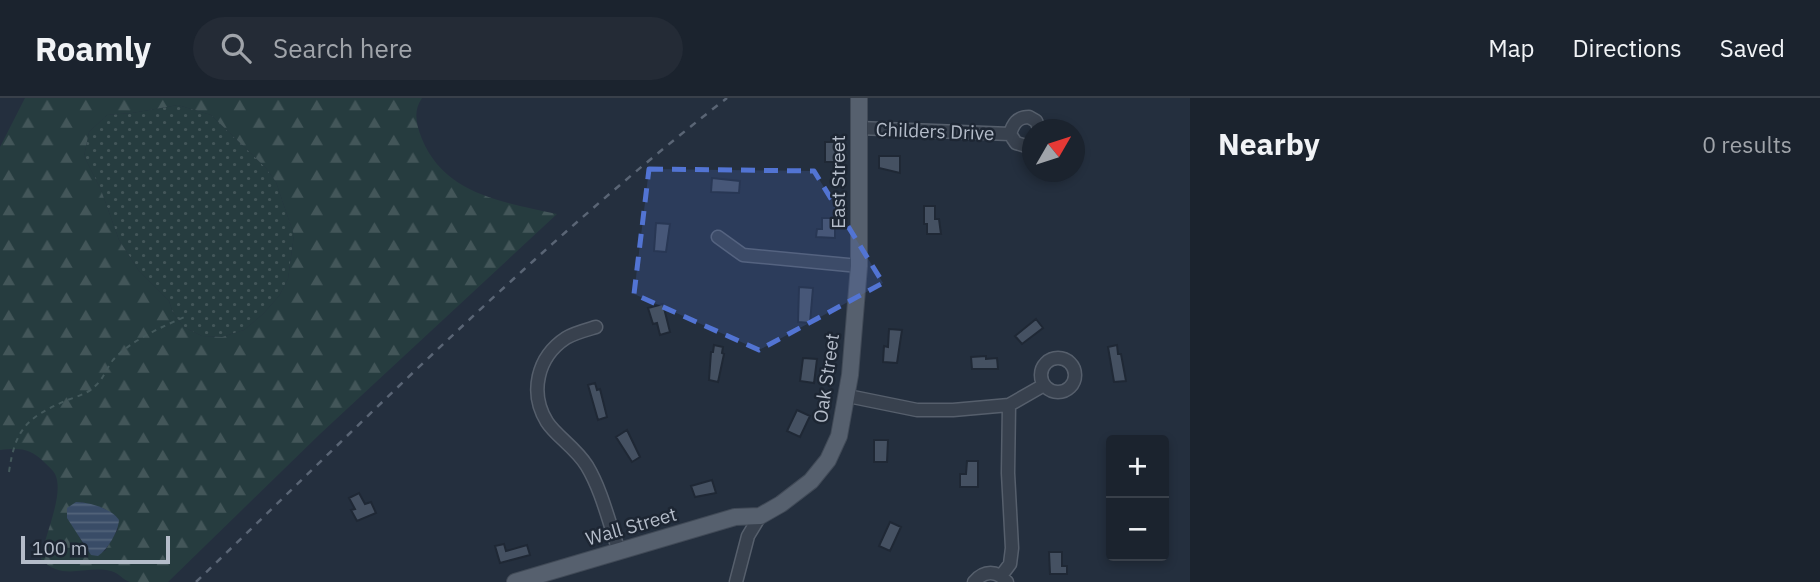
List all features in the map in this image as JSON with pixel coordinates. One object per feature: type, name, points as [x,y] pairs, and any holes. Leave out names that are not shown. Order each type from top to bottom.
[{"type":"main road","name":"East Street","points":[[859,98],[859,266]]},
{"type":"main road","name":"Oak Street","points":[[760,516],[788,498],[821,471],[839,436],[848,396],[859,266]]},
{"type":"main road","name":"Wall Street","points":[[515,582],[735,517],[760,516]]},
{"type":"street","name":"Childers Drive","points":[[1010,134],[1013,124],[1023,117],[1034,119]]},
{"type":"street","name":"Childers Drive","points":[[859,128],[1010,134]]},
{"type":"street","name":"Childers Drive","points":[[1010,134],[1016,143],[1022,145]]},
{"type":"street","points":[[718,237],[743,255],[859,266]]},
{"type":"street","points":[[596,327],[566,338],[547,355],[538,374],[537,397],[548,424],[571,444],[587,466],[619,551]]},
{"type":"street","points":[[848,396],[929,411],[1009,405],[1044,385]]},
{"type":"street","points":[[974,582],[989,573],[1004,579],[1010,564],[1012,548],[1008,499],[1009,405]]},
{"type":"street","points":[[736,582],[748,536],[760,516]]},
{"type":"path","points":[[9,472],[16,438],[26,424],[52,407],[89,391],[102,378],[113,360],[124,351],[151,332],[187,316]]},
{"type":"highlighted area","points":[[649,169],[814,171],[883,283],[759,350],[634,294]]},
{"type":"green space","points":[[25,98],[422,98],[416,113],[418,128],[432,158],[445,173],[478,193],[497,200],[557,214],[320,434],[168,582],[130,582],[111,571],[57,570],[41,559],[56,504],[55,474],[39,457],[29,452],[19,449],[0,450],[0,147]],"holes":[[[178,105],[211,115],[266,168],[276,182],[294,235],[288,279],[279,296],[244,330],[222,337],[202,336],[184,327],[173,313],[169,301],[139,271],[119,240],[101,190],[84,156],[89,132],[107,115]],[[81,502],[105,509],[118,529],[105,551],[91,554],[78,535],[76,525]]]},
{"type":"green space","points":[[178,105],[211,115],[266,168],[276,182],[294,235],[288,279],[279,296],[244,330],[222,337],[202,336],[184,327],[173,313],[169,301],[139,271],[119,240],[101,190],[84,156],[89,132],[107,115]]},
{"type":"water","points":[[76,502],[100,507],[119,520],[112,540],[98,556],[91,555],[67,518],[67,508]]},
{"type":"building","points":[[825,142],[837,142],[837,162],[825,162]]},
{"type":"building","points":[[879,156],[900,156],[900,173],[879,168]]},
{"type":"building","points":[[712,178],[740,181],[739,193],[711,192]]},
{"type":"building","points":[[924,206],[935,206],[935,219],[939,219],[941,234],[927,234]]},
{"type":"building","points":[[822,218],[835,218],[835,238],[816,237],[817,229],[822,229]]},
{"type":"building","points":[[656,223],[670,224],[666,252],[654,251]]},
{"type":"building","points":[[799,287],[813,288],[810,323],[798,322]]},
{"type":"building","points":[[663,304],[670,332],[660,335],[657,323],[653,324],[648,308]]},
{"type":"building","points":[[1036,319],[1043,328],[1022,344],[1015,336]]},
{"type":"building","points":[[889,329],[902,330],[897,363],[883,362],[884,346],[888,347]]},
{"type":"building","points":[[714,345],[723,347],[724,354],[718,382],[709,380]]},
{"type":"building","points":[[1117,345],[1126,381],[1114,382],[1108,347]]},
{"type":"building","points":[[986,356],[986,359],[997,358],[998,369],[972,369],[971,357]]},
{"type":"building","points":[[803,358],[817,359],[814,383],[800,381]]},
{"type":"building","points":[[595,383],[597,390],[600,389],[607,417],[598,420],[588,385]]},
{"type":"building","points":[[797,410],[810,416],[800,437],[787,431]]},
{"type":"building","points":[[627,430],[640,457],[632,462],[616,437]]},
{"type":"building","points":[[874,440],[888,440],[887,462],[874,462]]},
{"type":"building","points":[[967,461],[978,461],[978,487],[960,487],[960,474],[966,474]]},
{"type":"building","points":[[712,480],[716,493],[695,497],[691,486]]},
{"type":"building","points":[[359,493],[365,504],[371,502],[376,513],[357,521],[349,498]]},
{"type":"building","points":[[890,522],[901,527],[890,551],[879,546]]},
{"type":"building","points":[[504,544],[506,551],[527,545],[530,555],[500,563],[495,546]]},
{"type":"building","points":[[1049,552],[1062,552],[1062,566],[1067,566],[1067,574],[1050,574]]},
{"type":"railway","points":[[196,582],[521,272],[588,212],[727,98]]}]
